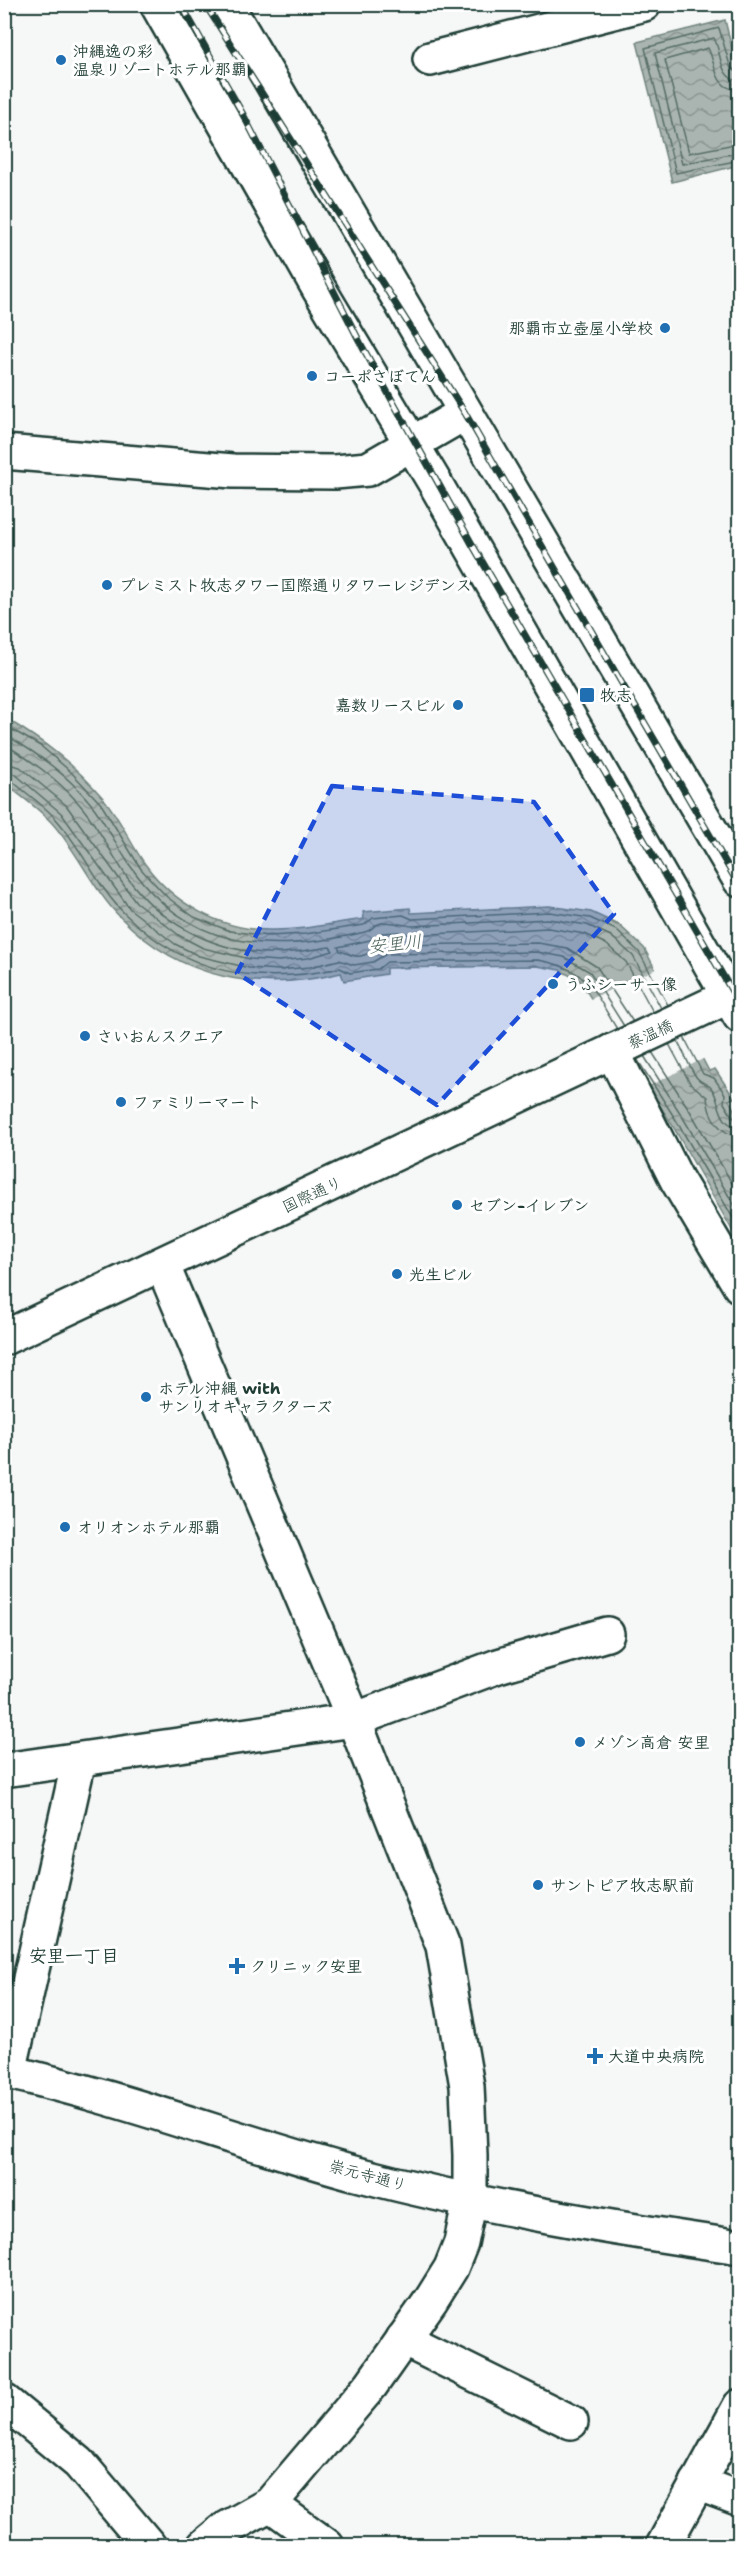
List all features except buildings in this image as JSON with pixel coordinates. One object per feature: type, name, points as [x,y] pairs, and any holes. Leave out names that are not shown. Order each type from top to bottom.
[{"type":"street","points":[[157,4],[319,289],[412,444],[736,1001]]},
{"type":"street","points":[[226,4],[740,880]]},
{"type":"street","points":[[430,59],[644,4]]},
{"type":"street","points":[[4,452],[233,471],[335,472],[368,469],[465,413]]},
{"type":"street","name":"蔡温橋","points":[[615,1050],[682,1018],[736,1001]]},
{"type":"street","points":[[615,1050],[677,1180],[740,1286]]},
{"type":"street","name":"国際通り","points":[[4,1338],[615,1050]]},
{"type":"street","points":[[162,1264],[354,1720],[443,1946],[467,2086],[470,2200],[461,2243],[451,2268],[371,2385],[270,2504],[222,2531],[204,2546]]},
{"type":"street","points":[[4,1770],[354,1720],[498,1666],[607,1634]]},
{"type":"street","points":[[7,2071],[79,1760]]},
{"type":"street","name":"崇元寺通り","points":[[7,2071],[99,2095],[354,2173],[470,2200],[604,2226],[740,2247]]},
{"type":"street","points":[[403,2339],[571,2422]]},
{"type":"street","points":[[4,2401],[79,2463],[148,2546]]},
{"type":"street","points":[[663,2546],[740,2406]]},
{"type":"street","points":[[697,2483],[740,2499]]},
{"type":"street","points":[[270,2504],[327,2546]]},
{"type":"highlighted area","points":[[332,786],[534,802],[614,914],[437,1105],[237,973]]},
{"type":"water","points":[[725,20],[739,78],[739,165],[672,182],[637,42]]},
{"type":"water","name":"安里川","points":[[5,718],[45,744],[92,785],[120,822],[145,864],[169,891],[199,912],[233,925],[251,929],[281,930],[364,919],[363,912],[410,908],[411,913],[549,906],[591,912],[619,925],[644,948],[709,1071],[715,1069],[734,1098],[729,1100],[739,1118],[739,1242],[671,1123],[580,981],[560,970],[537,966],[386,968],[386,974],[344,981],[341,973],[281,982],[251,981],[196,968],[170,956],[145,939],[121,918],[102,895],[51,822],[5,784]]},
{"type":"pier","points":[[658,968],[705,1058],[645,1088],[588,1000]]},
{"type":"railway","points":[[181,4],[245,118],[363,348],[472,544],[740,1005]]},
{"type":"railway","points":[[205,4],[465,413],[740,887]]},
{"type":"place","name":"沖縄逸の彩 温泉リゾートホテル那覇","points":[[61,60]]},
{"type":"place","name":"那覇市立壺屋小学校","points":[[665,328]]},
{"type":"place","name":"コーポさぼてん","points":[[312,376]]},
{"type":"place","name":"プレミスト牧志タワー国際通りタワーレジデンス","points":[[107,585]]},
{"type":"place","name":"牧志","points":[[587,695]]},
{"type":"place","name":"嘉数リースビル","points":[[458,705]]},
{"type":"place","name":"うふシーサー像","points":[[553,984]]},
{"type":"place","name":"さいおんスクエア","points":[[85,1036]]},
{"type":"place","name":"ファミリーマート","points":[[121,1102]]},
{"type":"place","name":"セブン-イレブン","points":[[457,1205]]},
{"type":"place","name":"光生ビル","points":[[397,1274]]},
{"type":"place","name":"ホテル沖縄 with サンリオキャラクターズ","points":[[146,1397]]},
{"type":"place","name":"オリオンホテル那覇","points":[[65,1527]]},
{"type":"place","name":"メゾン高倉 安里","points":[[580,1742]]},
{"type":"place","name":"サントピア牧志駅前","points":[[538,1885]]},
{"type":"place","name":"クリニック安里","points":[[237,1966]]},
{"type":"place","name":"大道中央病院","points":[[595,2056]]},
{"type":"district","name":"安里一丁目","points":[[74,1956]]}]
